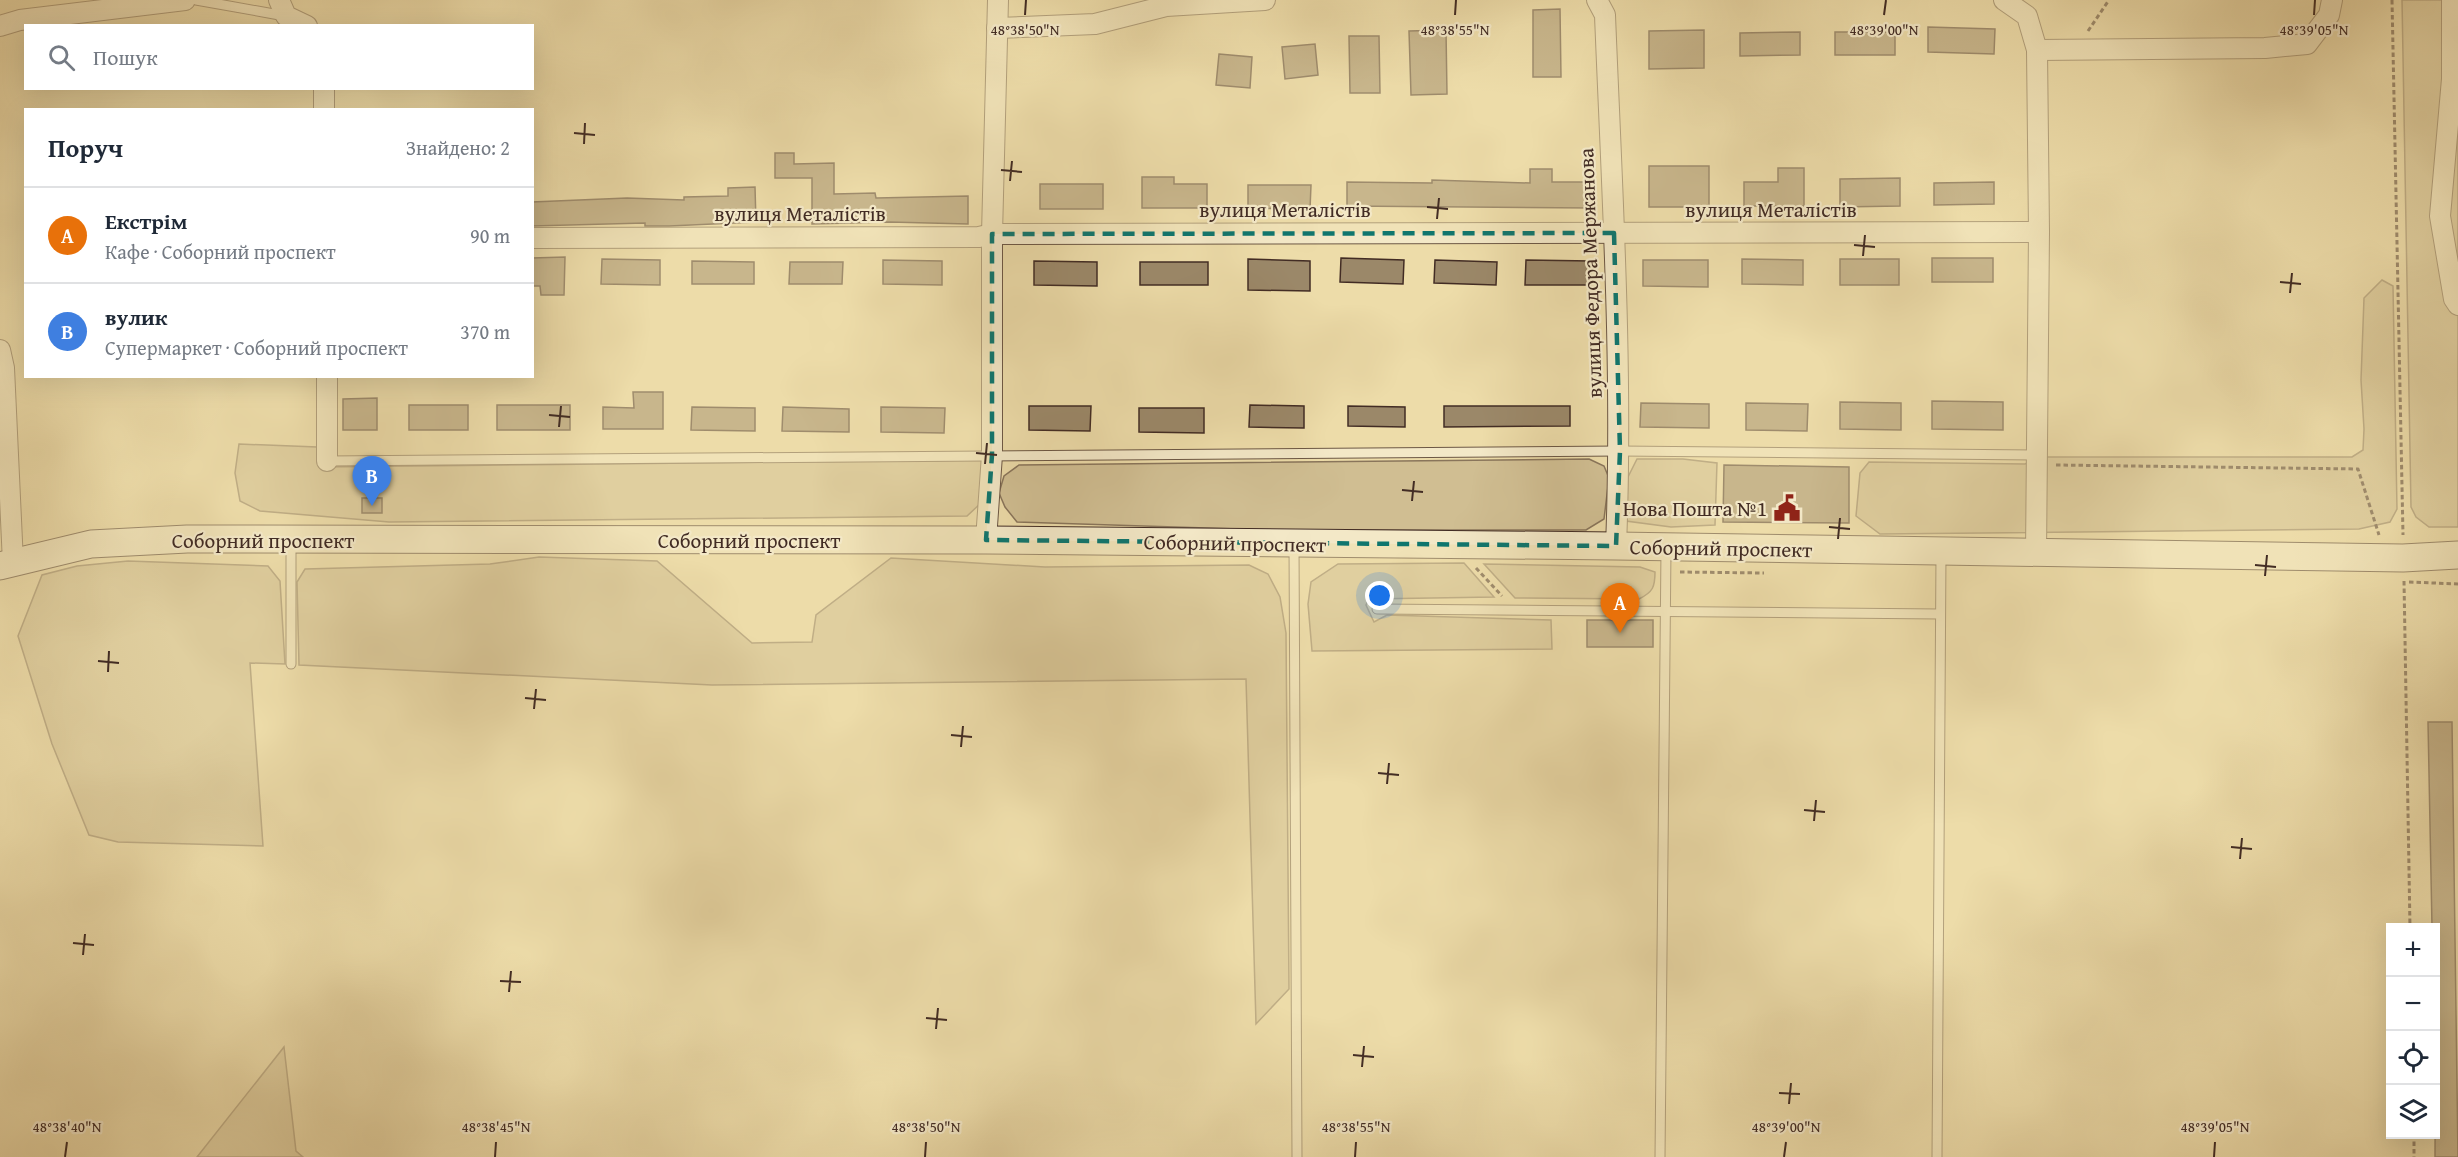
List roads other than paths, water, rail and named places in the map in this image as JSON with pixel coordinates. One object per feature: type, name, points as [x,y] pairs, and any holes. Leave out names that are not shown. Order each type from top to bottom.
[{"type":"main road","name":"Соборний проспект","points":[[7,565],[92,544],[187,539],[986,540],[2036,553],[2409,547],[2458,555]]},
{"type":"street","points":[[0,26],[20,20],[185,0]]},
{"type":"street","points":[[986,540],[992,455],[992,234],[998,0]]},
{"type":"street","points":[[998,28],[1095,24],[1166,6],[1265,0]]},
{"type":"street","name":"вулиця Федора Мержанова","points":[[1597,0],[1605,15],[1614,233],[1620,451],[1616,546]]},
{"type":"street","points":[[2004,0],[2026,16],[2037,50],[2036,553]]},
{"type":"street","points":[[2037,50],[2265,48],[2307,44],[2329,15],[2332,0]]},
{"type":"street","points":[[2452,0],[2452,80],[2440,216],[2454,299],[2458,305]]},
{"type":"street","points":[[282,8],[304,24]]},
{"type":"street","points":[[324,90],[324,108]]},
{"type":"street","name":"вулиця Металістів","points":[[534,238],[979,237],[992,234],[2038,232]]},
{"type":"street","points":[[0,350],[4,368],[7,565]]},
{"type":"street","points":[[327,378],[327,460]]},
{"type":"lane","points":[[196,0],[282,8]]},
{"type":"lane","points":[[327,460],[1620,451],[2037,460]]},
{"type":"lane","points":[[291,539],[291,664]]},
{"type":"lane","points":[[1294,544],[1297,1157]]},
{"type":"lane","points":[[1660,1157],[1666,547]]},
{"type":"lane","points":[[1937,1157],[1941,551]]},
{"type":"lane","points":[[1377,609],[1940,614]]},
{"type":"place","name":"вулик","points":[[372,506]]},
{"type":"place","name":"Нова Пошта №1","points":[[1787,508]]},
{"type":"place","name":"Екстрім","points":[[1620,633]]}]
